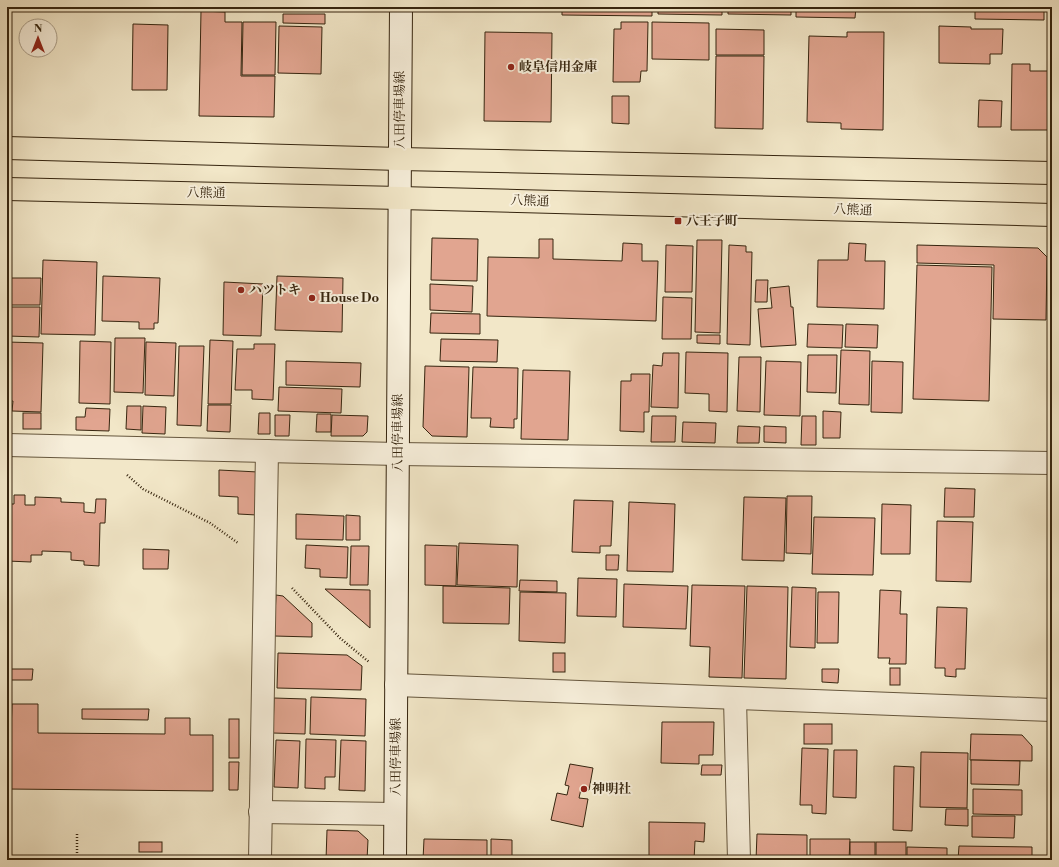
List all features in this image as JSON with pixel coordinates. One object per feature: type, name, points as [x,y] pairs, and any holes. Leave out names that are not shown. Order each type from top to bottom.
[{"type":"main road","points":[[7,148],[400,159],[1052,174]]},
{"type":"main road","name":"八熊通","points":[[7,189],[1052,216]]},
{"type":"street","name":"八田停車場線","points":[[395,860],[401,7]]},
{"type":"street","points":[[7,445],[398,454],[1052,463]]},
{"type":"street","points":[[260,860],[268,451]]},
{"type":"street","points":[[396,685],[1052,710]]},
{"type":"street","points":[[735,699],[739,860]]},
{"type":"street","points":[[260,812],[396,814]]},
{"type":"path","points":[[77,834],[77,860]]},
{"type":"building","points":[[562,7],[652,7],[652,16],[562,15]]},
{"type":"building","points":[[658,7],[722,7],[722,15],[658,14]]},
{"type":"building","points":[[728,7],[791,7],[791,15],[728,14]]},
{"type":"building","points":[[796,7],[856,7],[855,18],[796,17]]},
{"type":"building","points":[[975,7],[1044,7],[1044,20],[975,19]]},
{"type":"building","points":[[201,11],[225,12],[225,22],[242,22],[241,76],[275,76],[274,117],[199,116]]},
{"type":"building","points":[[283,14],[325,14],[325,24],[283,23]]},
{"type":"building","points":[[243,22],[276,22],[275,75],[242,75]]},
{"type":"building","points":[[621,22],[648,22],[647,71],[641,71],[640,82],[613,82],[614,29],[621,29]]},
{"type":"building","points":[[652,22],[709,23],[709,60],[652,59]]},
{"type":"building","points":[[133,24],[168,25],[167,90],[132,90]]},
{"type":"building","points":[[279,26],[322,27],[321,74],[278,73]]},
{"type":"building","points":[[939,26],[971,27],[971,29],[1003,29],[1002,54],[990,54],[990,64],[939,63]]},
{"type":"building","points":[[716,29],[764,30],[764,55],[716,55]]},
{"type":"building","points":[[485,32],[552,33],[551,122],[484,121]]},
{"type":"building","points":[[847,32],[884,32],[883,130],[841,129],[841,123],[807,122],[809,36],[847,37]]},
{"type":"building","points":[[716,56],[764,56],[763,129],[715,128]]},
{"type":"building","points":[[1012,64],[1030,64],[1030,71],[1052,71],[1052,130],[1011,130]]},
{"type":"building","points":[[612,96],[629,96],[629,124],[612,123]]},
{"type":"building","points":[[979,100],[1002,101],[1001,127],[978,127]]},
{"type":"building","points":[[432,238],[478,239],[477,281],[431,280]]},
{"type":"building","points":[[539,239],[553,239],[553,259],[622,261],[623,243],[642,244],[642,261],[658,261],[656,321],[487,316],[488,257],[539,258]]},
{"type":"building","points":[[697,240],[722,240],[720,333],[695,332]]},
{"type":"building","points":[[849,243],[866,244],[865,261],[885,261],[884,309],[817,307],[818,260],[848,260]]},
{"type":"building","points":[[666,245],[693,246],[692,292],[665,292]]},
{"type":"building","points":[[729,245],[746,246],[746,252],[752,252],[750,345],[727,344]]},
{"type":"building","points":[[917,245],[1038,248],[1047,257],[1046,320],[993,319],[994,265],[917,263]]},
{"type":"building","points":[[43,260],[97,262],[95,335],[41,334]]},
{"type":"building","points":[[917,265],[992,267],[989,401],[913,399]]},
{"type":"building","points":[[103,276],[160,278],[158,323],[154,323],[154,329],[139,329],[139,322],[102,321]]},
{"type":"building","points":[[277,276],[343,278],[342,332],[275,330]]},
{"type":"building","points":[[7,278],[41,278],[40,305],[7,305]]},
{"type":"building","points":[[756,280],[768,280],[767,302],[755,302]]},
{"type":"building","points":[[224,282],[263,284],[261,336],[223,335]]},
{"type":"building","points":[[430,284],[473,286],[472,312],[430,310]]},
{"type":"building","points":[[789,286],[791,307],[793,307],[796,345],[761,347],[758,309],[772,308],[770,288]]},
{"type":"building","points":[[663,297],[692,298],[691,339],[662,339]]},
{"type":"building","points":[[7,307],[40,307],[39,337],[7,336]]},
{"type":"building","points":[[431,313],[480,314],[480,334],[430,333]]},
{"type":"building","points":[[808,324],[843,325],[842,348],[807,347]]},
{"type":"building","points":[[846,324],[878,325],[877,348],[845,347]]},
{"type":"building","points":[[697,335],[720,335],[720,344],[697,343]]},
{"type":"building","points":[[115,338],[145,338],[143,393],[114,392]]},
{"type":"building","points":[[441,339],[498,340],[497,362],[440,361]]},
{"type":"building","points":[[210,340],[233,341],[231,404],[208,404]]},
{"type":"building","points":[[80,341],[111,342],[110,404],[79,403]]},
{"type":"building","points":[[7,342],[43,343],[41,412],[12,411],[13,401],[7,401]]},
{"type":"building","points":[[146,342],[176,343],[174,396],[145,395]]},
{"type":"building","points":[[254,344],[275,344],[273,400],[252,399],[252,390],[235,390],[237,349],[254,349]]},
{"type":"building","points":[[179,346],[204,346],[201,426],[177,425]]},
{"type":"building","points":[[841,350],[870,351],[869,405],[839,404]]},
{"type":"building","points":[[686,352],[728,353],[727,412],[709,411],[709,394],[685,393]]},
{"type":"building","points":[[663,353],[679,353],[678,408],[651,407],[653,365],[662,366]]},
{"type":"building","points":[[808,355],[837,355],[836,393],[807,392]]},
{"type":"building","points":[[739,357],[761,357],[760,412],[737,411]]},
{"type":"building","points":[[286,361],[361,363],[360,387],[286,385]]},
{"type":"building","points":[[766,361],[801,362],[800,416],[764,415]]},
{"type":"building","points":[[872,361],[903,362],[902,413],[871,412]]},
{"type":"building","points":[[425,366],[469,367],[467,437],[432,436],[423,427]]},
{"type":"building","points":[[473,367],[518,368],[517,419],[514,419],[514,428],[490,427],[491,418],[471,418]]},
{"type":"building","points":[[523,370],[570,371],[568,440],[521,439]]},
{"type":"building","points":[[631,374],[650,374],[649,412],[644,412],[644,432],[620,431],[621,381],[631,381]]},
{"type":"building","points":[[279,387],[342,389],[341,413],[278,411]]},
{"type":"building","points":[[208,405],[231,405],[230,432],[207,431]]},
{"type":"building","points":[[127,406],[141,406],[141,430],[126,429]]},
{"type":"building","points":[[143,406],[166,407],[165,434],[142,433]]},
{"type":"building","points":[[86,408],[110,409],[109,431],[76,430],[76,417],[85,417]]},
{"type":"building","points":[[823,411],[841,412],[840,438],[823,438]]},
{"type":"building","points":[[23,413],[41,413],[41,429],[23,429]]},
{"type":"building","points":[[259,413],[270,413],[270,434],[258,434]]},
{"type":"building","points":[[317,414],[331,414],[331,432],[316,432]]},
{"type":"building","points":[[275,415],[290,415],[289,436],[275,436]]},
{"type":"building","points":[[332,415],[368,416],[367,432],[363,436],[331,436]]},
{"type":"building","points":[[652,416],[676,416],[675,442],[651,442]]},
{"type":"building","points":[[802,416],[816,416],[816,445],[801,445]]},
{"type":"building","points":[[683,422],[716,423],[715,443],[682,442]]},
{"type":"building","points":[[738,426],[760,427],[759,443],[737,443]]},
{"type":"building","points":[[764,426],[786,427],[786,443],[764,442]]},
{"type":"building","points":[[219,470],[258,472],[257,515],[238,514],[238,497],[219,496]]},
{"type":"building","points":[[945,488],[975,489],[974,517],[944,517]]},
{"type":"building","points":[[14,495],[25,495],[25,505],[35,505],[35,497],[61,498],[61,502],[84,503],[84,512],[95,513],[96,499],[106,499],[105,523],[100,523],[99,566],[84,565],[84,561],[71,560],[71,552],[42,551],[42,555],[31,555],[31,562],[7,561],[7,504],[14,504]]},
{"type":"building","points":[[787,496],[812,496],[811,554],[786,553]]},
{"type":"building","points":[[744,497],[786,498],[784,561],[742,560]]},
{"type":"building","points":[[574,500],[613,501],[611,546],[600,546],[600,553],[572,552]]},
{"type":"building","points":[[629,502],[675,504],[673,572],[627,571]]},
{"type":"building","points":[[882,504],[911,505],[910,554],[881,554]]},
{"type":"building","points":[[296,514],[344,516],[343,540],[296,539]]},
{"type":"building","points":[[346,515],[360,516],[360,540],[346,540]]},
{"type":"building","points":[[814,517],[875,518],[873,575],[812,574]]},
{"type":"building","points":[[937,521],[973,522],[971,582],[936,581]]},
{"type":"building","points":[[459,543],[518,545],[517,587],[457,585]]},
{"type":"building","points":[[306,545],[348,547],[347,578],[320,577],[320,569],[305,568]]},
{"type":"building","points":[[425,545],[457,546],[456,586],[425,585]]},
{"type":"building","points":[[351,546],[369,546],[368,585],[350,585]]},
{"type":"building","points":[[143,549],[169,550],[168,569],[143,569]]},
{"type":"building","points":[[606,555],[619,555],[618,570],[606,570]]},
{"type":"building","points":[[578,578],[617,579],[616,617],[577,616]]},
{"type":"building","points":[[520,580],[557,581],[557,592],[519,591]]},
{"type":"building","points":[[624,584],[688,586],[686,629],[623,627]]},
{"type":"building","points":[[692,585],[745,586],[742,678],[709,677],[710,647],[690,646]]},
{"type":"building","points":[[443,586],[510,588],[509,624],[443,623]]},
{"type":"building","points":[[747,586],[788,587],[786,679],[744,678]]},
{"type":"building","points":[[792,587],[816,588],[815,648],[790,647]]},
{"type":"building","points":[[325,589],[370,590],[370,628]]},
{"type":"building","points":[[880,590],[901,591],[900,614],[907,614],[906,664],[889,664],[890,658],[878,658]]},
{"type":"building","points":[[520,592],[566,593],[565,643],[519,641]]},
{"type":"building","points":[[818,592],[839,592],[838,643],[817,643]]},
{"type":"building","points":[[276,595],[283,596],[312,623],[312,637],[274,636]]},
{"type":"building","points":[[937,607],[967,608],[965,669],[956,669],[956,677],[945,676],[945,668],[935,668]]},
{"type":"building","points":[[278,653],[347,655],[362,666],[361,690],[277,688]]},
{"type":"building","points":[[553,653],[565,653],[565,672],[553,672]]},
{"type":"building","points":[[890,668],[900,668],[900,685],[890,685]]},
{"type":"building","points":[[7,669],[33,669],[32,680],[7,680]]},
{"type":"building","points":[[822,669],[839,669],[838,683],[822,682]]},
{"type":"building","points":[[311,697],[366,699],[365,736],[310,734]]},
{"type":"building","points":[[274,698],[306,699],[305,734],[273,733]]},
{"type":"building","points":[[12,704],[38,704],[38,733],[165,734],[165,718],[190,718],[190,735],[213,735],[213,791],[7,789],[7,733],[11,733]]},
{"type":"building","points":[[82,709],[149,709],[148,720],[82,719]]},
{"type":"building","points":[[229,719],[239,719],[239,758],[229,758]]},
{"type":"building","points":[[662,722],[714,722],[713,755],[699,755],[699,764],[661,763]]},
{"type":"building","points":[[804,724],[832,724],[832,744],[804,744]]},
{"type":"building","points":[[971,734],[1022,735],[1032,746],[1032,761],[970,760]]},
{"type":"building","points":[[306,739],[336,740],[335,777],[325,777],[325,789],[305,788]]},
{"type":"building","points":[[276,740],[300,741],[298,788],[274,787]]},
{"type":"building","points":[[341,740],[366,741],[365,791],[339,790]]},
{"type":"building","points":[[802,748],[828,749],[826,814],[812,813],[812,805],[800,805]]},
{"type":"building","points":[[834,750],[857,750],[856,798],[833,797]]},
{"type":"building","points":[[921,752],[968,753],[967,808],[920,807]]},
{"type":"building","points":[[971,760],[1020,761],[1019,785],[971,784]]},
{"type":"building","points":[[229,762],[239,762],[238,790],[229,790]]},
{"type":"building","points":[[570,764],[593,768],[589,790],[581,789],[579,798],[588,799],[583,827],[551,820],[557,793],[567,795],[569,786],[565,785]]},
{"type":"building","points":[[702,765],[722,765],[721,775],[701,775]]},
{"type":"building","points":[[894,766],[914,767],[912,831],[893,830]]},
{"type":"building","points":[[973,789],[1022,790],[1022,815],[973,814]]},
{"type":"building","points":[[946,809],[968,809],[968,826],[945,825]]},
{"type":"building","points":[[972,816],[1015,816],[1014,838],[972,837]]},
{"type":"building","points":[[649,822],[705,823],[704,842],[695,841],[694,860],[667,860],[667,856],[649,856]]},
{"type":"building","points":[[327,830],[358,831],[368,840],[367,860],[326,860]]},
{"type":"building","points":[[757,834],[807,835],[807,860],[756,860]]},
{"type":"building","points":[[424,839],[487,840],[487,860],[423,860]]},
{"type":"building","points":[[491,839],[512,840],[512,860],[491,860]]},
{"type":"building","points":[[810,839],[850,839],[849,860],[810,860]]},
{"type":"building","points":[[139,842],[162,842],[162,852],[139,852]]},
{"type":"building","points":[[850,842],[875,842],[875,860],[850,860]]},
{"type":"building","points":[[876,842],[906,842],[906,860],[876,860]]},
{"type":"building","points":[[959,846],[1032,847],[1032,860],[958,860]]},
{"type":"building","points":[[907,847],[947,848],[947,860],[907,860]]},
{"type":"place","name":"岐阜信用金庫","points":[[511,67]]},
{"type":"place","name":"八王子町","points":[[678,221]]},
{"type":"place","name":"ハツトキ","points":[[241,290]]},
{"type":"place","name":"House Do","points":[[312,298]]},
{"type":"place","name":"神明社","points":[[584,789]]}]
